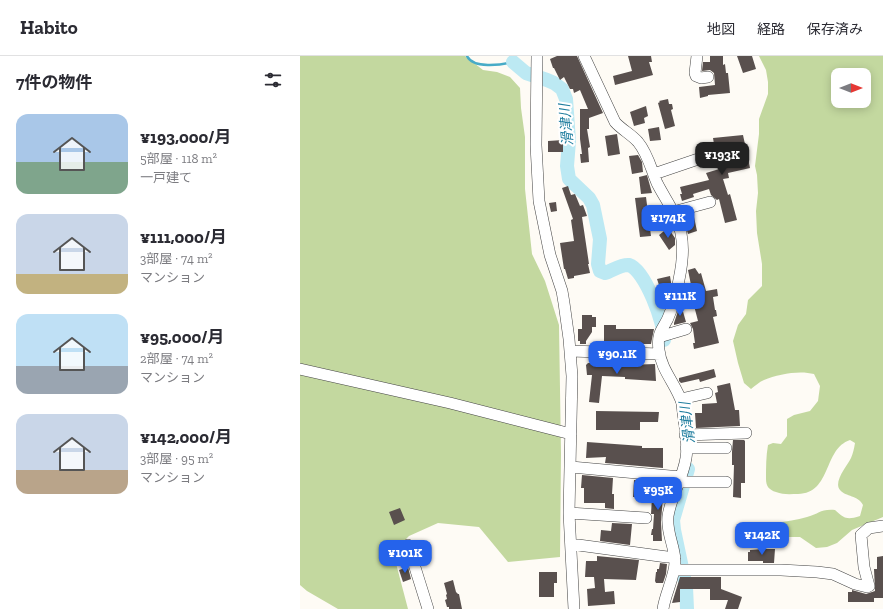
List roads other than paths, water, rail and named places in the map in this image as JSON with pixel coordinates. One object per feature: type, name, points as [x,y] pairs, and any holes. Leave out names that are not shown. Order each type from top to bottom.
[{"type":"street","points":[[537,56],[536,145],[539,201],[550,254],[562,291],[568,326],[572,376],[569,513],[574,609],[569,609]]},
{"type":"street","points":[[584,56],[615,122],[632,135],[646,153],[659,187],[673,212],[680,229],[682,250],[678,283],[670,314],[660,331],[659,337],[660,354],[666,371],[681,399],[686,462],[672,501],[668,526],[675,557],[674,570],[663,609]]},
{"type":"street","points":[[697,56],[696,76],[702,78],[708,77]]},
{"type":"street","points":[[654,174],[710,155]]},
{"type":"street","points":[[673,212],[710,202]]},
{"type":"street","points":[[672,307],[684,304]]},
{"type":"street","points":[[659,337],[686,329]]},
{"type":"street","points":[[570,351],[660,354]]},
{"type":"street","points":[[300,369],[450,403],[571,434]]},
{"type":"street","points":[[681,399],[707,392]]},
{"type":"street","points":[[685,435],[746,433]]},
{"type":"street","points":[[686,448],[726,448]]},
{"type":"street","points":[[571,467],[680,479],[726,482]]},
{"type":"street","points":[[569,513],[646,518]]},
{"type":"street","points":[[674,570],[787,570],[818,572],[833,574],[855,584],[867,587],[869,586],[864,567],[861,535],[869,528],[883,526]]},
{"type":"street","points":[[571,544],[675,557]]},
{"type":"street","points":[[408,545],[428,609]]},
{"type":"waterway","points":[[467,56],[475,63],[488,65],[513,62],[512,56]]},
{"type":"waterway","name":"滑津川","points":[[513,62],[526,73],[554,83],[562,89],[566,99],[569,141],[567,166],[569,179],[589,198],[593,205],[600,239],[598,264],[600,271],[605,273],[626,265],[629,265],[635,269],[653,298],[661,322],[664,340]]},
{"type":"waterway","name":"滑津川","points":[[687,609],[686,587],[673,520],[688,469]]}]
